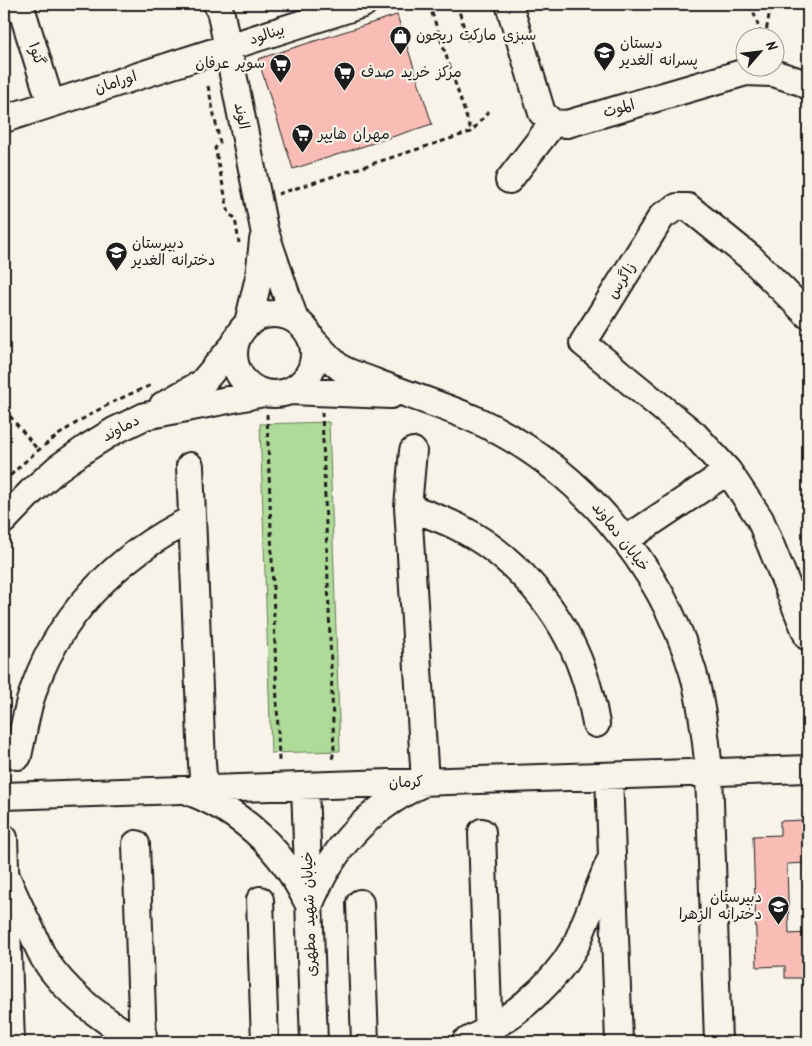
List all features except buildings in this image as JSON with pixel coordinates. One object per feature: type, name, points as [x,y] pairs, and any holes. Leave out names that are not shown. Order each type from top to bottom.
[{"type":"street","name":"گنو۱","points":[[20,4],[51,104]]},
{"type":"street","name":"الوند","points":[[217,4],[264,230]]},
{"type":"street","name":"بینالود","points":[[227,47],[363,4]]},
{"type":"street","points":[[509,4],[542,113],[553,123],[510,180]]},
{"type":"street","name":"اورامان","points":[[4,119],[227,47]]},
{"type":"street","name":"الموت","points":[[553,123],[567,124],[746,72],[773,73],[808,86]]},
{"type":"street","name":"زاگرس","points":[[808,315],[750,258],[688,207],[677,208],[662,216],[583,344],[694,434],[728,471],[760,519],[808,637]]},
{"type":"street","points":[[264,230],[303,329],[314,351],[313,364],[308,375],[300,385],[274,398],[253,388],[243,380],[237,369],[234,357],[259,277],[264,230]]},
{"type":"street","points":[[145,416],[202,383],[241,334],[259,317],[271,314],[283,315],[303,329],[342,369],[412,396]]},
{"type":"street","name":"دماوند","points":[[4,520],[58,468],[114,431],[145,416],[274,398],[412,396]]},
{"type":"street","name":"خیابان دماوند","points":[[412,396],[476,420],[535,454],[562,475],[588,498],[625,540],[652,578],[668,608],[693,672],[701,705],[706,739],[709,772],[718,1042]]},
{"type":"street","points":[[309,906],[332,859],[354,832],[387,803],[405,791],[425,782],[408,507],[412,451]]},
{"type":"street","points":[[190,466],[201,744],[195,790],[232,813],[275,851],[300,887],[309,906]]},
{"type":"street","points":[[625,540],[728,471]]},
{"type":"street","points":[[408,507],[459,527],[505,558],[525,577],[548,606],[572,645],[583,670],[596,724]]},
{"type":"street","points":[[18,756],[23,728],[41,672],[54,645],[70,620],[94,590],[130,556],[192,518]]},
{"type":"street","name":"کرمان","points":[[4,796],[808,769]]},
{"type":"street","points":[[609,776],[619,1042]]},
{"type":"street","name":"خیابان شهید مطهری","points":[[305,786],[314,1042]]},
{"type":"street","points":[[482,832],[489,1036]]},
{"type":"street","points":[[4,838],[11,1042]]},
{"type":"street","points":[[6,876],[45,960],[61,980],[79,999],[106,1021],[120,1031],[142,1042],[136,844]]},
{"type":"street","points":[[465,1042],[489,1036],[509,1016],[528,1002],[561,967],[575,948],[612,856]]},
{"type":"street","points":[[260,900],[264,1042]]},
{"type":"street","points":[[360,902],[365,1042]]},
{"type":"street","points":[[575,948],[616,955]]},
{"type":"street","points":[[9,981],[45,960]]},
{"type":"path","points":[[429,4],[471,132]]},
{"type":"path","points":[[457,4],[468,41]]},
{"type":"path","points":[[751,4],[760,28]]},
{"type":"path","points":[[766,28],[771,4]]},
{"type":"path","points":[[208,86],[220,143],[215,148],[229,214],[235,218],[240,252]]},
{"type":"path","points":[[258,200],[471,132],[488,111]]},
{"type":"path","points":[[4,482],[38,450],[75,424],[102,408],[154,384]]},
{"type":"path","points":[[274,398],[279,761]]},
{"type":"path","points":[[4,409],[38,450]]},
{"type":"path","points":[[322,409],[334,751],[332,759]]},
{"type":"green space","points":[[329,422],[340,751],[271,753],[260,424]]},
{"type":"place","name":"سبزی مارکت ریحون","points":[[400,55]]},
{"type":"place","name":"دبستان پسرانه الغدیر","points":[[604,72]]},
{"type":"place","name":"سوپر عرفان","points":[[281,83]]},
{"type":"place","name":"مرکز خرید صدف","points":[[345,92]]},
{"type":"place","name":"مهران هایپر","points":[[302,154]]},
{"type":"place","name":"دبیرستان دخترانه الغدیر","points":[[116,272]]},
{"type":"place","name":"دبیرستان دخترانه الزهرا","points":[[778,926]]}]
